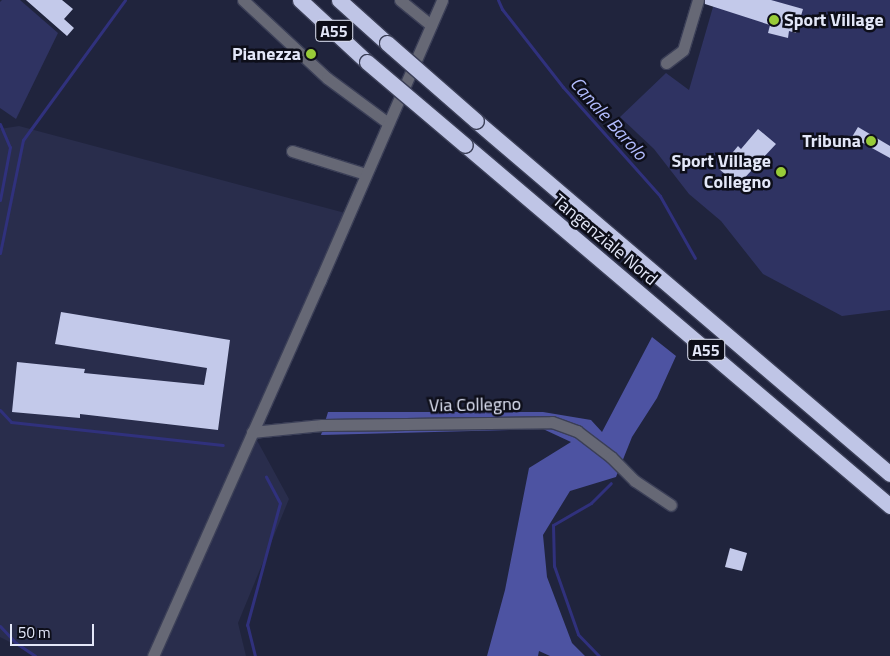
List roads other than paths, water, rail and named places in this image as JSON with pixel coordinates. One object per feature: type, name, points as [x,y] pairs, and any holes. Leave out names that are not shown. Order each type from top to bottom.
[{"type":"highway","name":"Tangenziale Nord","points":[[300,0],[465,146],[890,506]]},
{"type":"highway","name":"Tangenziale Nord","points":[[339,0],[476,121],[890,474]]},
{"type":"street","points":[[243,0],[327,78],[388,123]]},
{"type":"street","points":[[400,0],[431,25]]},
{"type":"street","points":[[153,656],[442,0]]},
{"type":"street","points":[[666,63],[683,50],[698,0]]},
{"type":"street","points":[[292,151],[366,174]]},
{"type":"street","name":"Via Collegno","points":[[252,432],[322,425],[552,422],[577,431],[611,457],[635,480],[671,505]]},
{"type":"waterway","points":[[0,253],[23,140],[125,0]]},
{"type":"waterway","name":"Canale Barolo","points":[[498,0],[502,9],[563,87],[660,196],[695,258]]},
{"type":"waterway","points":[[0,124],[10,147],[0,200]]},
{"type":"waterway","points":[[0,410],[11,422],[223,445]]},
{"type":"waterway","points":[[255,656],[247,625],[280,503],[266,477]]},
{"type":"waterway","name":"Canale Barolo","points":[[599,656],[578,634],[554,566],[553,525],[591,503],[611,483]]},
{"type":"waterway","points":[[0,626],[16,643],[35,656]]},
{"type":"place","name":"Sport Village","points":[[774,20]]},
{"type":"place","name":"Pianezza","points":[[311,54]]},
{"type":"place","name":"Tribuna","points":[[871,141]]},
{"type":"place","name":"Sport Village Collegno","points":[[781,172]]}]
